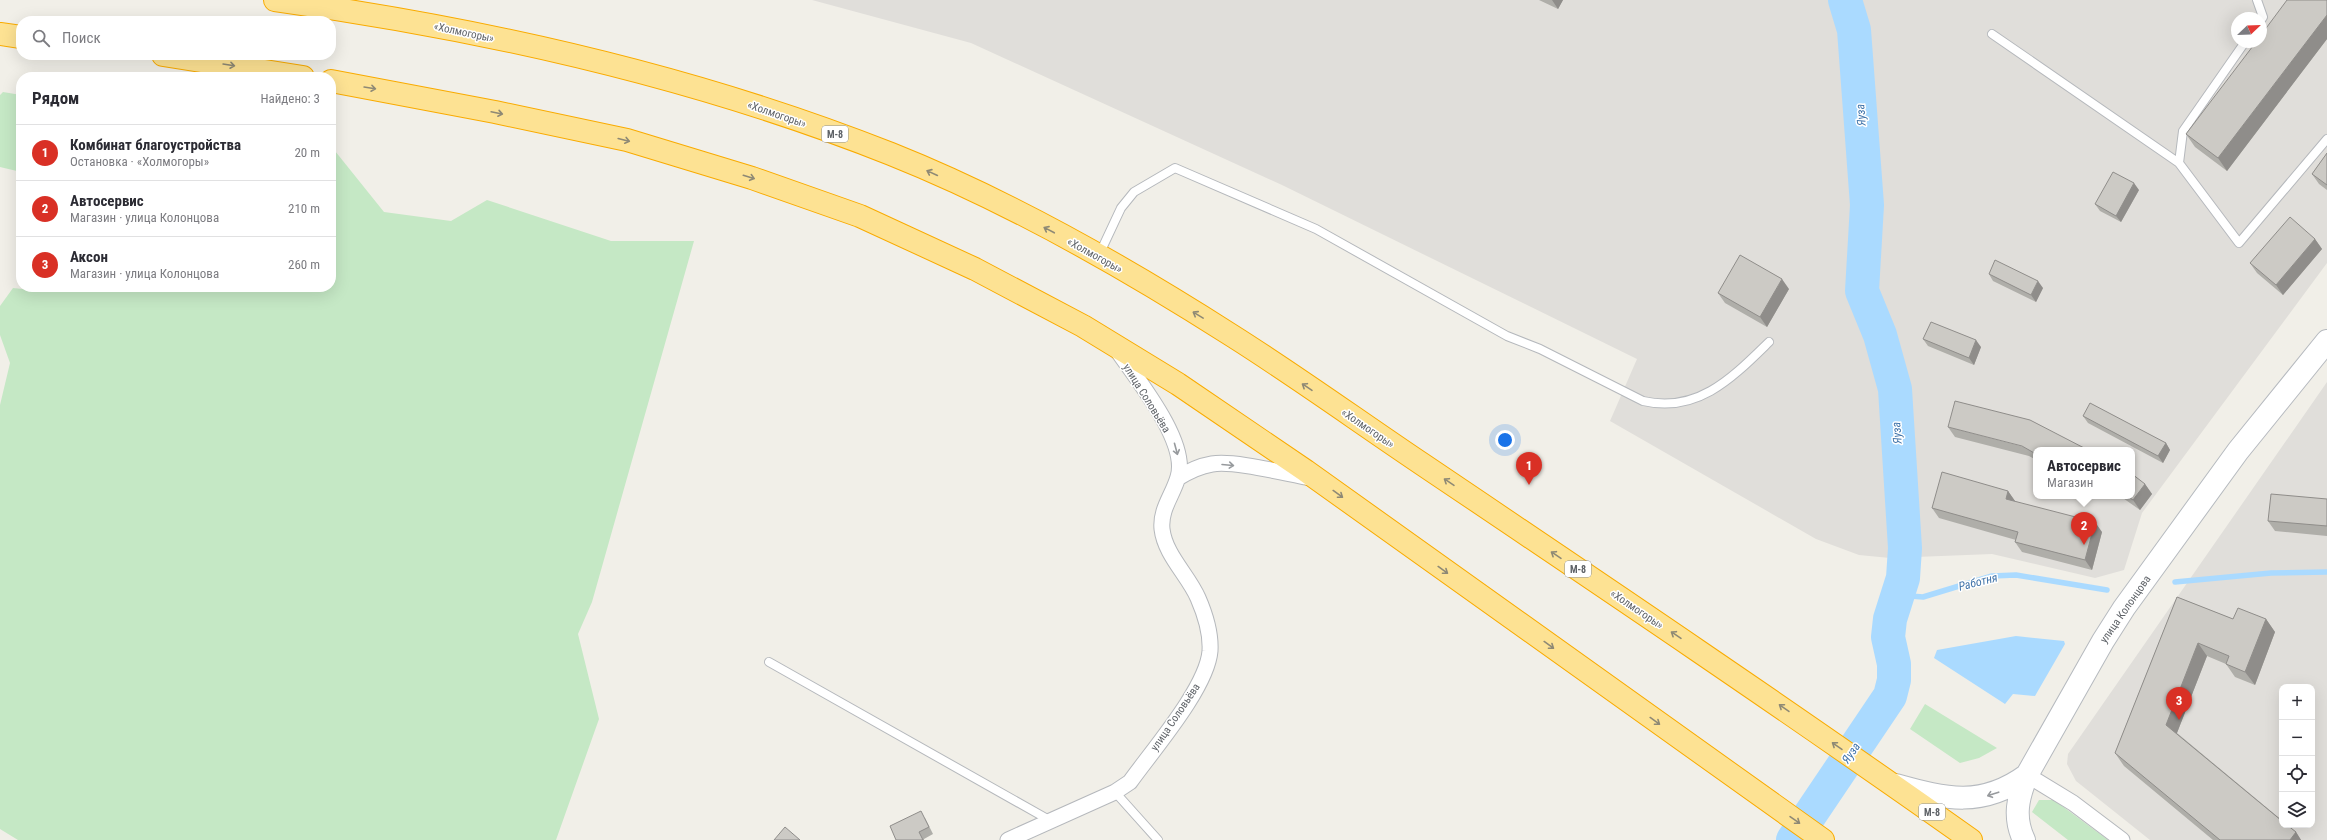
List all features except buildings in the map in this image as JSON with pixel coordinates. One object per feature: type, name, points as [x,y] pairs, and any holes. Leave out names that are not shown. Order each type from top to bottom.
[{"type":"highway","name":"«Холмогоры»","points":[[275,0],[381,15],[509,41],[638,71],[770,110],[893,155],[1008,208],[1098,256],[1232,335],[1816,730],[1892,784]]},
{"type":"highway","points":[[0,34],[16,36]]},
{"type":"highway","points":[[195,60],[271,72]]},
{"type":"highway","points":[[336,82],[419,97],[627,140],[752,178],[860,216],[975,269],[1112,344],[1178,384],[1317,479],[1823,840]]},
{"type":"highway","name":"М-8","points":[[1892,784],[1971,840]]},
{"type":"street","name":"улица Колонцова","points":[[1892,784],[1948,798],[1979,798],[2012,786],[2027,775],[2102,641],[2124,608],[2238,451],[2327,341]]},
{"type":"street","name":"улица Соловьёва","points":[[1008,840],[1115,792],[1130,782],[1185,706],[1198,685],[1210,653],[1210,639],[1198,597],[1173,556],[1162,529],[1166,502],[1178,478],[1179,465],[1176,447],[1167,424],[1112,344]]},
{"type":"street","points":[[1178,478],[1190,470],[1214,463],[1249,466],[1317,479]]},
{"type":"street","points":[[2024,840],[2018,824],[2016,810],[2018,796],[2027,775],[2073,803],[2122,840]]},
{"type":"lane","points":[[2257,0],[2261,12]]},
{"type":"lane","points":[[1992,34],[2179,163],[2239,243],[2327,139]]},
{"type":"lane","points":[[2179,163],[2183,131],[2241,48]]},
{"type":"lane","points":[[1098,256],[1121,208],[1134,192],[1175,168],[1316,229],[1507,336],[1540,349],[1643,401],[1659,405],[1672,404],[1702,396],[1734,376],[1769,342]]},
{"type":"lane","points":[[769,662],[1051,821]]},
{"type":"lane","points":[[1115,792],[1158,840]]},
{"type":"shaded area","points":[[812,0],[2327,0],[2327,263],[2142,513],[2124,570],[2095,578],[1992,554],[1890,558],[1859,555],[1816,539],[1610,421],[1637,359],[1282,185],[971,43]]},
{"type":"shaded area","points":[[2327,382],[2327,840],[2150,840],[2076,781],[2067,764],[2068,754]]},
{"type":"green space","points":[[3,92],[16,94],[16,171],[0,167],[0,95]]},
{"type":"green space","points":[[336,152],[384,212],[451,221],[487,200],[611,241],[694,241],[592,602],[578,634],[599,719],[556,840],[18,840],[0,829],[0,405],[10,363],[0,335],[0,306],[13,288],[16,288],[16,292],[336,292]]},
{"type":"green space","points":[[1925,704],[1997,748],[1979,758],[1960,763],[1910,729]]},
{"type":"green space","points":[[2039,800],[2054,800],[2108,840],[2068,840],[2032,812]]},
{"type":"water","points":[[2016,636],[2064,641],[2065,644],[2035,696],[2013,694],[2005,704],[1934,658],[1937,650]]},
{"type":"waterway","name":"Яуза","points":[[1793,840],[1890,696],[1894,680],[1894,664],[1888,637],[1890,619],[1903,578],[1905,548],[1895,389],[1880,335],[1862,291],[1867,205],[1854,30],[1845,0]]},
{"type":"waterway","name":"Работня","points":[[2175,582],[2271,573],[2327,572]]},
{"type":"waterway","name":"Работня","points":[[1898,595],[1923,597],[1992,576],[2016,575],[2107,590]]},
{"type":"place","name":"Комбинат благоустройства","points":[[1529,485]]},
{"type":"place","name":"Автосервис","points":[[2084,545]]},
{"type":"place","name":"Аксон","points":[[2179,720]]}]
